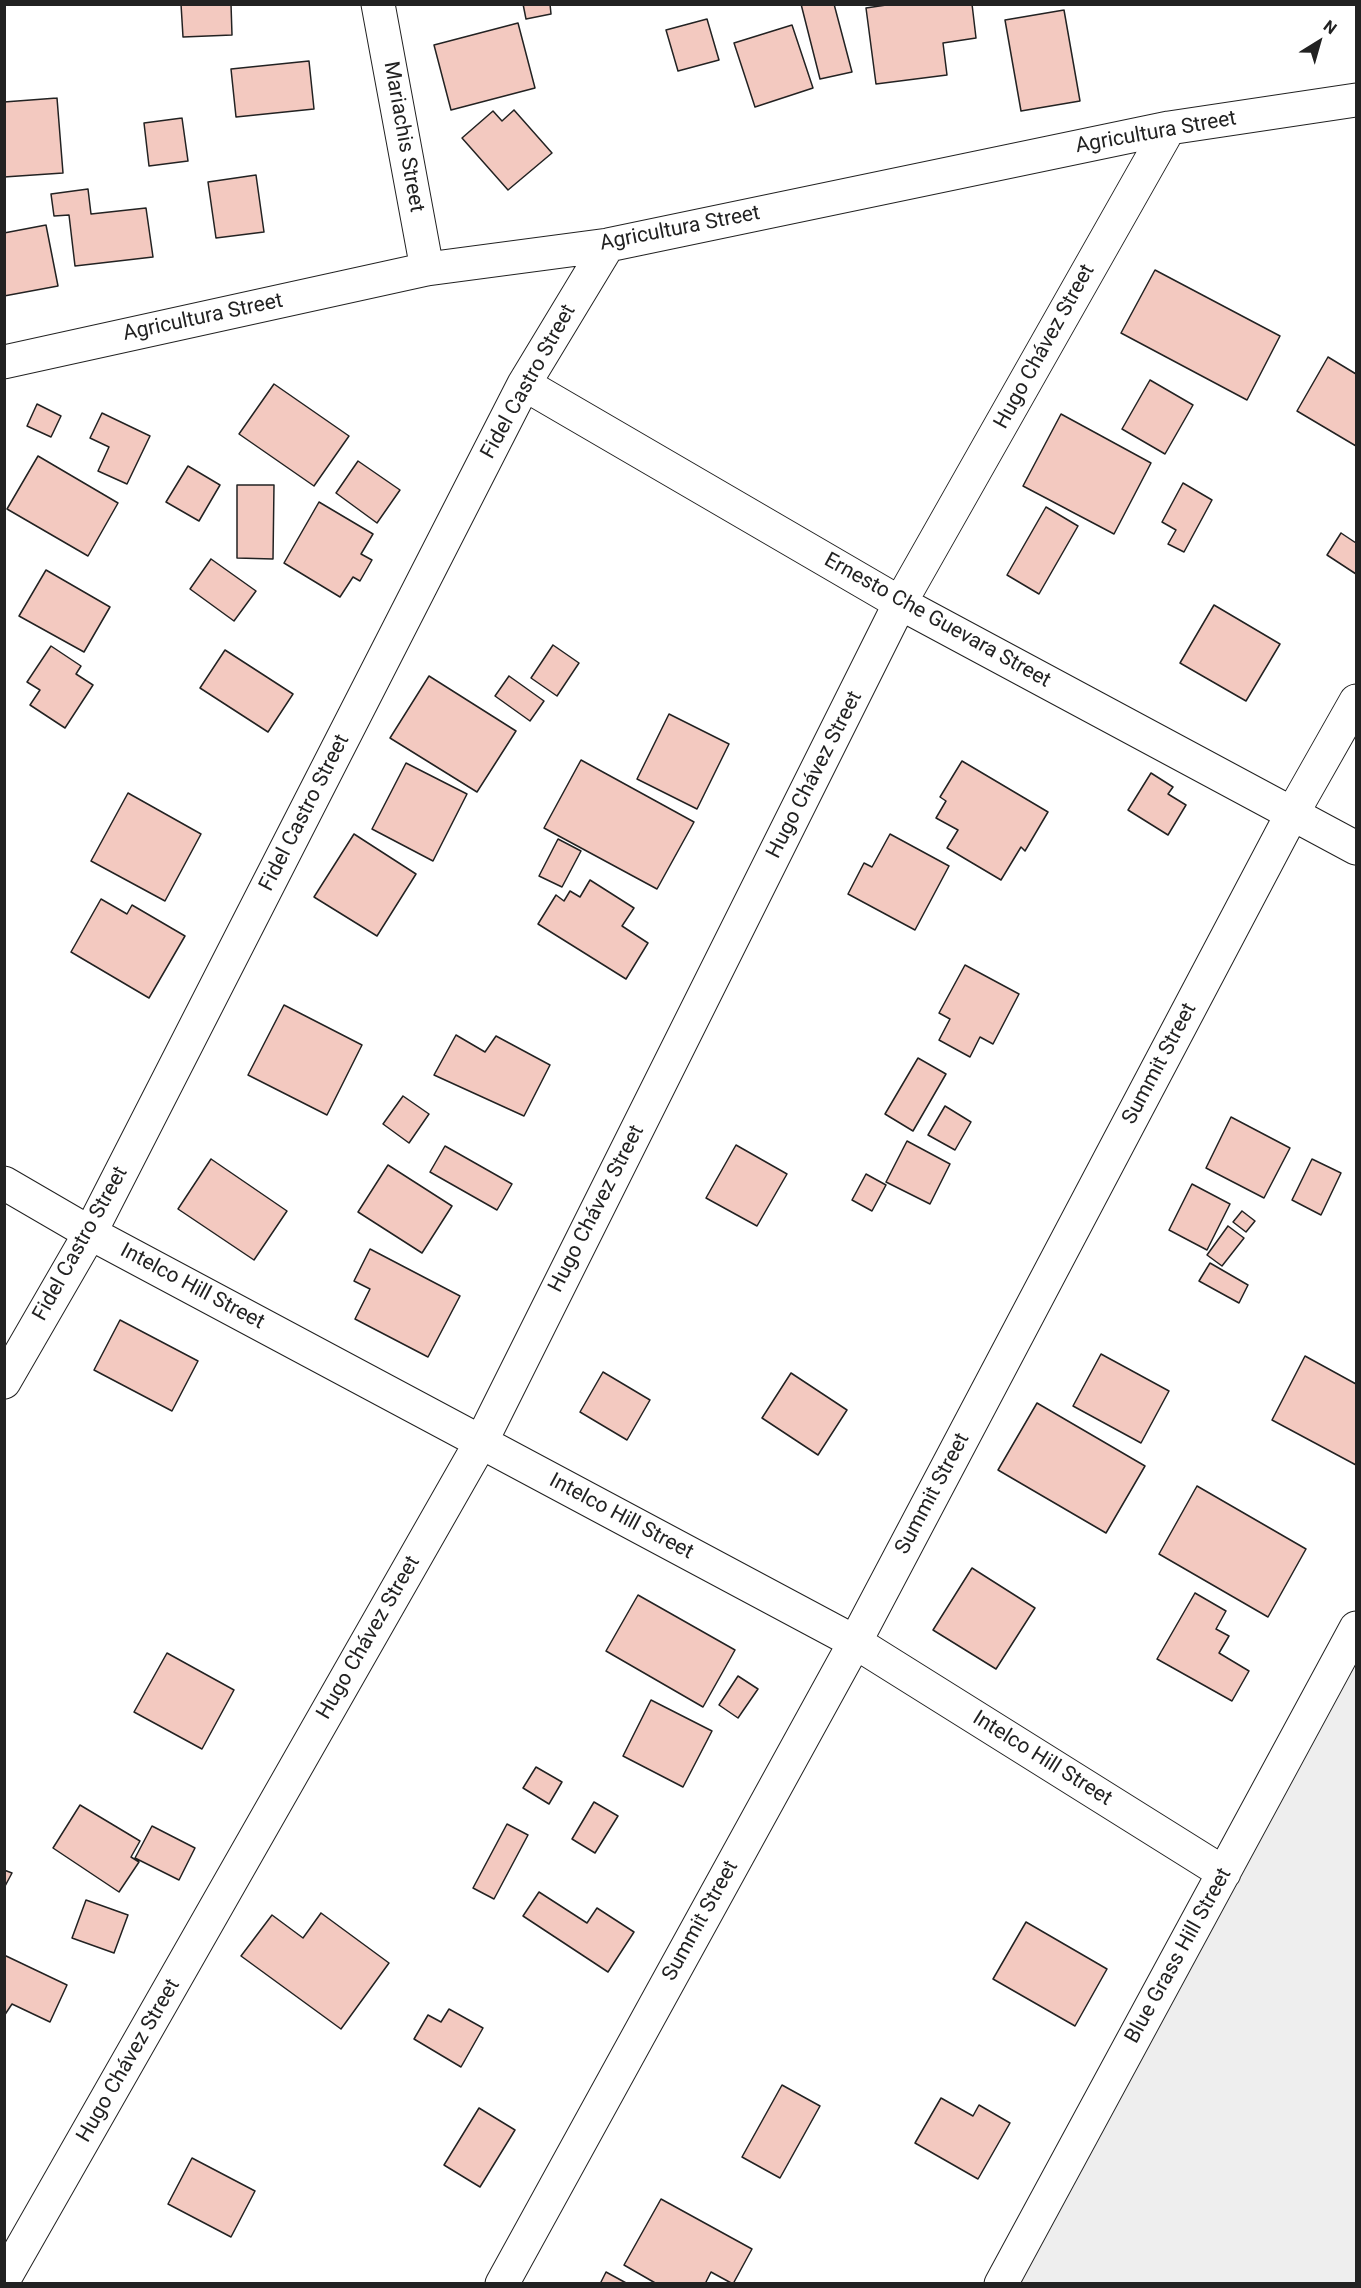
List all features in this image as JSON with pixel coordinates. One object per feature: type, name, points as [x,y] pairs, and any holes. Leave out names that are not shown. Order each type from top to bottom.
[{"type":"street","name":"Mariachis Street","points":[[378,4],[427,269]]},
{"type":"street","name":"Agricultura Street","points":[[4,362],[427,269],[608,245],[1168,128],[1356,100]]},
{"type":"street","name":"Hugo Chávez Street","points":[[4,2279],[481,1442],[900,603],[1168,128]]},
{"type":"street","name":"Fidel Castro Street","points":[[4,1382],[90,1233],[524,384],[608,245]]},
{"type":"street","name":"Ernesto Che Guevara Street","points":[[524,384],[900,603],[1356,848]]},
{"type":"street","name":"Summit Street","points":[[502,2283],[855,1642],[1293,814],[1356,701]]},
{"type":"street","name":"Intelco Hill Street","points":[[4,1183],[90,1233],[855,1642],[1224,1873]]},
{"type":"street","name":"Blue Grass Hill Street","points":[[1001,2283],[1356,1628]]},
{"type":"shaded area","points":[[1356,1643],[1356,2283],[1004,2283]]},
{"type":"building","points":[[181,4],[231,4],[232,35],[183,37]]},
{"type":"building","points":[[523,4],[550,4],[551,14],[526,19]]},
{"type":"building","points":[[801,4],[834,4],[852,72],[820,79]]},
{"type":"building","points":[[893,4],[972,4],[976,38],[943,43],[947,75],[876,84],[866,8]]},
{"type":"building","points":[[1064,10],[1080,101],[1021,111],[1005,20]]},
{"type":"building","points":[[707,19],[719,60],[678,71],[666,30]]},
{"type":"building","points":[[518,23],[535,88],[451,110],[434,45]]},
{"type":"building","points":[[792,25],[813,88],[755,107],[734,43]]},
{"type":"building","points":[[309,61],[314,109],[236,117],[231,69]]},
{"type":"building","points":[[57,98],[63,173],[4,177],[4,102]]},
{"type":"building","points":[[514,110],[552,153],[508,190],[462,138],[493,111],[502,121]]},
{"type":"building","points":[[182,118],[188,161],[149,166],[144,123]]},
{"type":"building","points":[[256,175],[264,232],[216,238],[208,182]]},
{"type":"building","points":[[88,189],[91,214],[146,208],[153,257],[75,266],[69,215],[54,216],[51,194]]},
{"type":"building","points":[[46,225],[58,286],[4,296],[4,233]]},
{"type":"building","points":[[1155,270],[1280,336],[1247,400],[1121,333]]},
{"type":"building","points":[[1328,357],[1356,374],[1356,446],[1297,411]]},
{"type":"building","points":[[1150,380],[1193,405],[1165,454],[1122,429]]},
{"type":"building","points":[[274,384],[349,436],[314,486],[239,434]]},
{"type":"building","points":[[37,404],[61,416],[51,437],[27,426]]},
{"type":"building","points":[[102,413],[150,436],[127,484],[98,471],[109,447],[90,438]]},
{"type":"building","points":[[1061,414],[1151,463],[1114,534],[1023,486]]},
{"type":"building","points":[[38,456],[118,503],[88,556],[7,509]]},
{"type":"building","points":[[358,461],[400,490],[377,523],[336,493]]},
{"type":"building","points":[[188,466],[220,485],[199,521],[166,502]]},
{"type":"building","points":[[1183,483],[1212,500],[1184,552],[1168,544],[1176,530],[1162,522]]},
{"type":"building","points":[[237,485],[274,485],[273,559],[237,558]]},
{"type":"building","points":[[319,502],[373,534],[361,554],[372,560],[360,581],[353,577],[340,597],[284,563]]},
{"type":"building","points":[[1046,507],[1078,526],[1039,594],[1007,575]]},
{"type":"building","points":[[1341,533],[1356,543],[1356,574],[1327,555]]},
{"type":"building","points":[[211,559],[256,591],[234,621],[190,589]]},
{"type":"building","points":[[46,570],[110,607],[84,652],[19,616]]},
{"type":"building","points":[[1214,605],[1280,644],[1246,701],[1180,663]]},
{"type":"building","points":[[553,645],[579,663],[557,696],[531,678]]},
{"type":"building","points":[[51,646],[81,666],[76,674],[93,685],[65,728],[30,705],[40,690],[27,682]]},
{"type":"building","points":[[225,650],[293,694],[268,732],[200,688]]},
{"type":"building","points":[[429,676],[516,731],[477,792],[390,738]]},
{"type":"building","points":[[509,676],[544,701],[530,721],[495,696]]},
{"type":"building","points":[[669,714],[729,744],[697,809],[637,779]]},
{"type":"building","points":[[581,760],[694,822],[657,889],[544,828]]},
{"type":"building","points":[[962,761],[1048,812],[1025,851],[1021,847],[1001,880],[947,848],[958,830],[936,818],[946,801],[940,797]]},
{"type":"building","points":[[406,763],[467,794],[433,861],[372,829]]},
{"type":"building","points":[[1151,773],[1173,787],[1168,794],[1186,805],[1168,835],[1128,810]]},
{"type":"building","points":[[128,793],[201,834],[165,901],[91,861]]},
{"type":"building","points":[[354,834],[416,874],[377,936],[314,897]]},
{"type":"building","points":[[890,834],[949,866],[915,930],[848,894],[864,863],[872,867]]},
{"type":"building","points":[[558,839],[581,851],[562,887],[539,876]]},
{"type":"building","points":[[590,880],[634,908],[622,926],[648,943],[626,979],[538,924],[556,895],[564,901],[570,891],[580,897]]},
{"type":"building","points":[[101,899],[127,914],[132,905],[185,936],[149,998],[71,952]]},
{"type":"building","points":[[965,965],[1019,994],[993,1044],[980,1037],[970,1057],[939,1040],[950,1019],[939,1013]]},
{"type":"building","points":[[284,1005],[362,1045],[327,1115],[248,1075]]},
{"type":"building","points":[[456,1035],[485,1052],[496,1036],[550,1065],[524,1116],[434,1075]]},
{"type":"building","points":[[918,1058],[946,1074],[913,1131],[885,1114]]},
{"type":"building","points":[[403,1096],[429,1114],[409,1143],[383,1124]]},
{"type":"building","points":[[945,1106],[971,1122],[955,1150],[928,1135]]},
{"type":"building","points":[[1231,1117],[1290,1148],[1264,1198],[1206,1168]]},
{"type":"building","points":[[907,1141],[950,1164],[930,1204],[886,1182]]},
{"type":"building","points":[[736,1145],[787,1174],[757,1226],[706,1198]]},
{"type":"building","points":[[445,1146],[512,1184],[497,1210],[430,1172]]},
{"type":"building","points":[[211,1159],[287,1211],[254,1260],[178,1209]]},
{"type":"building","points":[[1312,1159],[1341,1173],[1321,1215],[1292,1200]]},
{"type":"building","points":[[388,1165],[452,1206],[422,1253],[358,1212]]},
{"type":"building","points":[[866,1174],[886,1185],[872,1211],[852,1200]]},
{"type":"building","points":[[1192,1184],[1230,1204],[1207,1250],[1169,1230]]},
{"type":"building","points":[[1242,1211],[1255,1221],[1246,1232],[1233,1222]]},
{"type":"building","points":[[1228,1226],[1244,1238],[1222,1266],[1207,1255]]},
{"type":"building","points":[[370,1249],[460,1296],[428,1357],[355,1319],[370,1289],[354,1281]]},
{"type":"building","points":[[1210,1263],[1248,1285],[1239,1303],[1199,1281]]},
{"type":"building","points":[[120,1320],[198,1361],[172,1411],[94,1370]]},
{"type":"building","points":[[1101,1354],[1169,1391],[1141,1443],[1073,1406]]},
{"type":"building","points":[[1305,1356],[1356,1384],[1356,1465],[1272,1420]]},
{"type":"building","points":[[603,1372],[650,1400],[627,1440],[580,1412]]},
{"type":"building","points":[[791,1373],[847,1410],[818,1455],[762,1418]]},
{"type":"building","points":[[1037,1403],[1145,1466],[1106,1533],[998,1470]]},
{"type":"building","points":[[1197,1486],[1306,1549],[1268,1617],[1159,1554]]},
{"type":"building","points":[[972,1568],[1035,1608],[996,1669],[933,1630]]},
{"type":"building","points":[[1195,1593],[1226,1611],[1216,1629],[1229,1636],[1219,1653],[1249,1671],[1232,1701],[1157,1659]]},
{"type":"building","points":[[638,1595],[735,1650],[703,1707],[606,1651]]},
{"type":"building","points":[[167,1653],[234,1690],[202,1749],[134,1712]]},
{"type":"building","points":[[738,1676],[758,1689],[738,1718],[719,1705]]},
{"type":"building","points":[[651,1700],[712,1731],[683,1787],[623,1756]]},
{"type":"building","points":[[536,1767],[562,1782],[549,1804],[523,1788]]},
{"type":"building","points":[[594,1802],[618,1816],[595,1853],[572,1839]]},
{"type":"building","points":[[80,1805],[140,1841],[131,1857],[139,1862],[119,1892],[53,1848]]},
{"type":"building","points":[[507,1824],[528,1835],[494,1899],[473,1888]]},
{"type":"building","points":[[152,1826],[195,1848],[179,1880],[135,1858]]},
{"type":"building","points":[[4,1870],[12,1873],[4,1888]]},
{"type":"building","points":[[539,1892],[587,1923],[597,1908],[634,1932],[608,1972],[523,1916]]},
{"type":"building","points":[[86,1900],[128,1915],[114,1953],[72,1938]]},
{"type":"building","points":[[321,1913],[389,1963],[341,2029],[241,1956],[272,1915],[303,1938]]},
{"type":"building","points":[[1026,1922],[1107,1969],[1075,2026],[993,1979]]},
{"type":"building","points":[[4,1955],[67,1985],[50,2022],[12,2004],[4,2016]]},
{"type":"building","points":[[449,2009],[483,2028],[461,2067],[414,2039],[428,2015],[441,2022]]},
{"type":"building","points":[[782,2085],[820,2106],[780,2178],[742,2157]]},
{"type":"building","points":[[941,2098],[973,2116],[979,2105],[1010,2123],[978,2179],[915,2143]]},
{"type":"building","points":[[479,2108],[515,2130],[480,2187],[444,2165]]},
{"type":"building","points":[[192,2158],[255,2191],[231,2237],[168,2204]]},
{"type":"building","points":[[661,2199],[752,2249],[733,2284],[711,2272],[705,2284],[657,2284],[624,2265]]},
{"type":"building","points":[[606,2272],[628,2284],[600,2284]]}]
